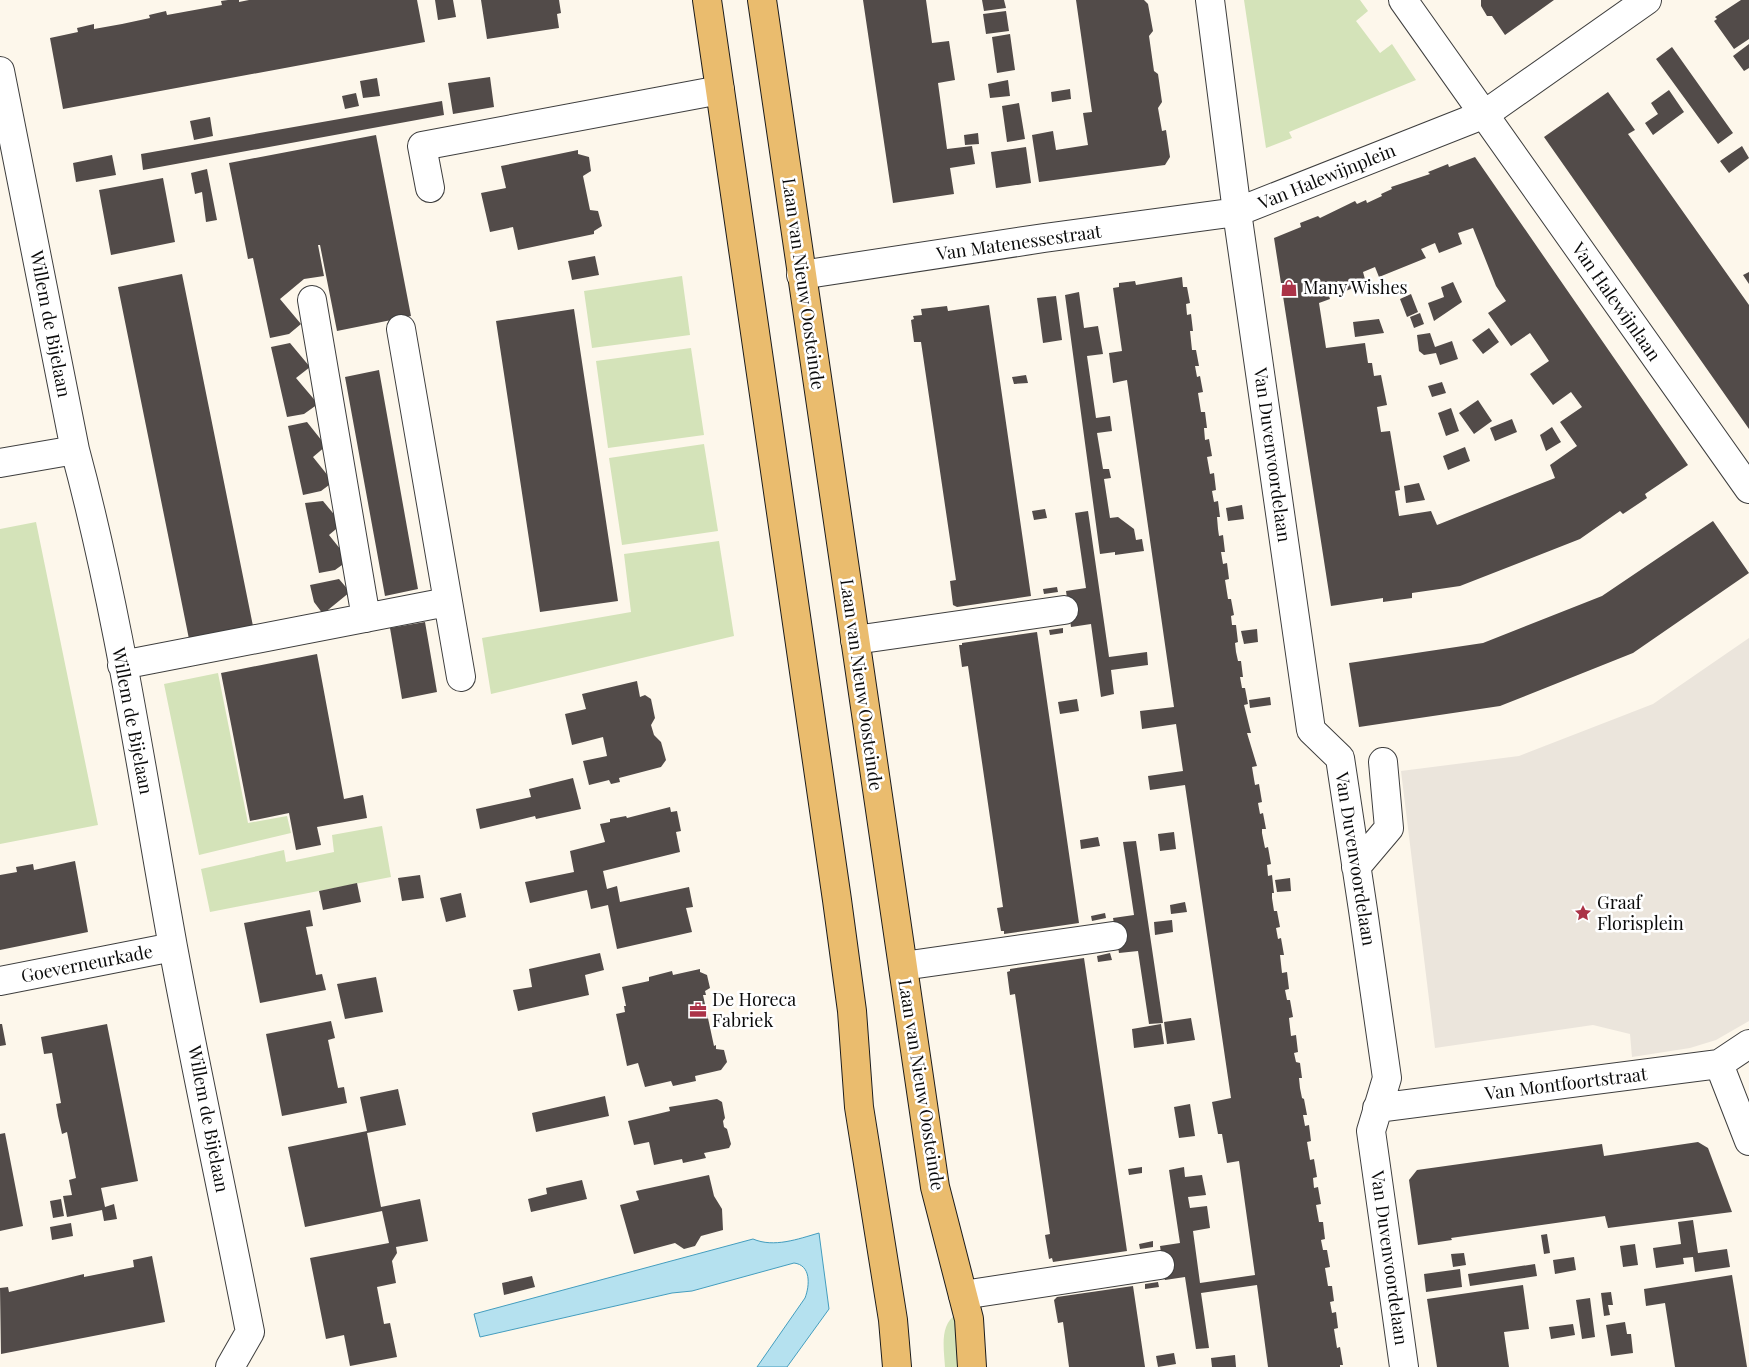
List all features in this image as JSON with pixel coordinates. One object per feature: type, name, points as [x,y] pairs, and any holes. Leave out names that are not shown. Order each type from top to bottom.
[{"type":"main road","points":[[707,0],[837,900],[852,1012],[859,1107],[893,1320],[897,1367]]},
{"type":"main road","name":"Laan van Nieuw Oosteinde","points":[[762,0],[935,1187],[969,1319],[972,1367]]},
{"type":"street","name":"Van Halewijnplein","points":[[1210,0],[1237,212],[1485,114]]},
{"type":"street","points":[[1403,0],[1485,114],[1647,0]]},
{"type":"street","name":"Willem de Bijelaan","points":[[0,71],[75,450],[90,505],[122,665],[173,947],[250,1332],[230,1367]]},
{"type":"street","points":[[430,188],[422,146],[720,90]]},
{"type":"street","name":"Van Halewijnlaan","points":[[1485,114],[1749,489]]},
{"type":"street","name":"Van Matenessestraat","points":[[801,275],[1044,238],[1237,212]]},
{"type":"street","name":"Van Duvenvoordelaan","points":[[1237,212],[1311,730],[1340,758],[1356,867],[1386,1078],[1374,1120],[1404,1367]]},
{"type":"street","points":[[312,300],[366,618]]},
{"type":"street","points":[[401,329],[460,677]]},
{"type":"street","points":[[0,464],[75,450]]},
{"type":"street","points":[[122,665],[447,602]]},
{"type":"street","points":[[855,640],[1064,610]]},
{"type":"street","points":[[1356,867],[1389,828],[1383,762]]},
{"type":"street","points":[[903,966],[1113,936]]},
{"type":"street","name":"Goeverneurkade","points":[[0,981],[173,947]]},
{"type":"street","name":"Van Montfoortstraat","points":[[1374,1120],[1719,1064],[1749,1044]]},
{"type":"street","points":[[1719,1064],[1749,1141]]},
{"type":"street","points":[[963,1295],[1160,1264]]},
{"type":"green space","points":[[1244,0],[1360,0],[1368,11],[1356,21],[1380,53],[1392,44],[1416,80],[1289,132],[1292,138],[1266,148]]},
{"type":"green space","points":[[682,276],[690,335],[592,348],[584,291]]},
{"type":"green space","points":[[691,348],[704,435],[608,448],[596,361]]},
{"type":"green space","points":[[704,444],[718,531],[622,545],[609,458]]},
{"type":"green space","points":[[36,522],[98,825],[0,844],[0,529]]},
{"type":"green space","points":[[719,541],[734,636],[491,694],[482,638],[631,612],[624,554]]},
{"type":"green space","points":[[218,673],[248,823],[287,816],[291,833],[199,855],[164,684]]},
{"type":"green space","points":[[382,826],[391,877],[210,912],[201,869],[284,850],[286,862],[334,852],[332,835]]},
{"type":"green space","points":[[957,1314],[963,1367],[945,1367],[945,1330],[951,1318]]},
{"type":"shaded area","name":"Graaf Florisplein","points":[[1749,638],[1749,1021],[1716,1040],[1690,1048],[1632,1057],[1630,1034],[1593,1025],[1435,1048],[1401,771],[1519,756],[1653,704]]},
{"type":"water","points":[[819,1233],[829,1309],[787,1367],[757,1367],[805,1298],[808,1276],[804,1267],[794,1263],[692,1291],[672,1293],[480,1337],[474,1314],[753,1239],[761,1242],[778,1243]]},
{"type":"building","points":[[239,0],[239,2],[249,0],[417,0],[425,42],[63,109],[50,38],[78,32],[77,28],[94,24],[94,29],[150,18],[149,15],[166,11],[167,15],[222,5],[221,1]]},
{"type":"building","points":[[435,0],[453,0],[456,17],[438,20]]},
{"type":"building","points":[[481,0],[559,0],[561,13],[557,14],[559,28],[487,39]]},
{"type":"building","points":[[863,0],[926,0],[932,43],[949,41],[955,80],[938,83],[947,149],[972,146],[975,164],[950,168],[954,194],[893,203]]},
{"type":"building","points":[[982,0],[1004,0],[1006,8],[984,11]]},
{"type":"building","points":[[1076,0],[1144,0],[1148,4],[1153,31],[1149,36],[1154,71],[1158,74],[1162,102],[1158,108],[1162,131],[1166,130],[1170,157],[1165,165],[1039,182],[1032,135],[1053,131],[1056,150],[1088,145],[1083,113],[1092,112]]},
{"type":"building","points":[[1481,0],[1554,0],[1505,35],[1492,16],[1487,16],[1481,6]]},
{"type":"building","points":[[1741,0],[1749,0],[1749,39],[1734,49],[1714,21],[1717,19],[1715,17]]},
{"type":"building","points":[[1006,11],[1009,31],[986,34],[983,14]]},
{"type":"building","points":[[1010,34],[1015,70],[997,73],[992,37]]},
{"type":"building","points":[[1749,44],[1749,68],[1744,71],[1733,56]]},
{"type":"building","points":[[1672,47],[1733,133],[1718,144],[1656,59]]},
{"type":"building","points":[[490,77],[494,107],[453,114],[448,83]]},
{"type":"building","points":[[377,78],[380,96],[363,98],[360,81]]},
{"type":"building","points":[[1008,80],[1010,96],[990,98],[988,84]]},
{"type":"building","points":[[1070,89],[1071,99],[1052,102],[1051,92]]},
{"type":"building","points":[[1669,90],[1684,112],[1653,135],[1645,123],[1658,114],[1651,103]]},
{"type":"building","points":[[1608,92],[1635,130],[1628,134],[1749,305],[1749,429],[1544,137]]},
{"type":"building","points":[[356,93],[359,106],[345,109],[342,96]]},
{"type":"building","points":[[442,101],[444,115],[143,170],[141,154]]},
{"type":"building","points":[[1019,103],[1025,139],[1007,142],[1002,106]]},
{"type":"building","points":[[210,117],[213,136],[194,140],[190,121]]},
{"type":"building","points":[[978,133],[979,144],[965,145],[964,135]]},
{"type":"building","points":[[376,135],[411,316],[337,331],[320,245],[318,245],[324,276],[304,279],[280,299],[301,324],[289,334],[270,338],[253,258],[248,259],[229,163]]},
{"type":"building","points":[[1742,146],[1749,158],[1729,173],[1720,161]]},
{"type":"building","points":[[1026,147],[1031,183],[996,188],[991,152]]},
{"type":"building","points":[[578,150],[578,154],[589,157],[591,171],[583,176],[590,210],[598,211],[602,226],[594,231],[594,234],[518,250],[513,227],[490,232],[481,193],[506,188],[501,166]]},
{"type":"building","points":[[112,155],[116,175],[76,182],[73,163]]},
{"type":"building","points":[[1475,157],[1688,465],[1645,494],[1647,498],[1623,514],[1620,511],[1580,539],[1460,586],[1412,593],[1412,598],[1383,602],[1383,598],[1331,606],[1274,238],[1301,227],[1300,223],[1318,216],[1320,218],[1355,201],[1357,204],[1366,200],[1367,203],[1382,196],[1381,194],[1392,189],[1391,187],[1430,174],[1428,172],[1448,164],[1449,167]],"holes":[[[1473,228],[1496,286],[1506,301],[1488,313],[1511,346],[1530,333],[1549,361],[1530,374],[1553,405],[1571,392],[1582,407],[1560,422],[1577,446],[1550,465],[1555,478],[1437,525],[1431,511],[1399,516],[1395,491],[1400,490],[1390,431],[1381,432],[1377,407],[1387,405],[1381,375],[1374,376],[1372,363],[1368,363],[1365,343],[1326,348],[1319,303],[1330,299],[1326,287],[1339,281],[1343,292],[1366,283],[1363,272],[1375,267],[1379,277],[1426,258],[1421,249],[1435,243],[1439,253],[1462,244],[1458,233]]]},
{"type":"building","points":[[207,169],[217,220],[206,222],[202,192],[195,194],[191,173]]},
{"type":"building","points":[[163,178],[175,242],[111,255],[99,190]]},
{"type":"building","points":[[595,256],[599,275],[572,280],[568,261]]},
{"type":"building","points":[[1749,272],[1749,284],[1743,275]]},
{"type":"building","points":[[182,274],[253,626],[189,639],[118,287]]},
{"type":"building","points":[[1182,277],[1183,287],[1187,287],[1190,303],[1186,304],[1187,315],[1191,314],[1193,331],[1190,331],[1192,350],[1196,350],[1199,366],[1195,366],[1197,377],[1200,376],[1203,392],[1198,393],[1201,412],[1205,412],[1207,428],[1204,428],[1205,440],[1209,439],[1212,456],[1207,457],[1210,474],[1214,473],[1216,490],[1212,491],[1214,502],[1218,501],[1220,517],[1217,517],[1218,529],[1219,536],[1223,535],[1225,552],[1221,552],[1223,564],[1227,563],[1229,579],[1225,580],[1228,599],[1231,599],[1234,615],[1231,616],[1232,625],[1236,625],[1238,642],[1235,643],[1238,661],[1241,661],[1243,677],[1240,677],[1242,688],[1245,688],[1248,704],[1244,705],[1251,733],[1247,733],[1257,766],[1252,767],[1255,785],[1259,784],[1262,802],[1258,803],[1260,814],[1263,813],[1266,829],[1262,829],[1262,833],[1265,848],[1268,847],[1271,864],[1267,865],[1268,876],[1272,875],[1274,911],[1277,911],[1280,927],[1276,928],[1278,939],[1281,938],[1284,955],[1280,955],[1282,973],[1287,972],[1289,989],[1285,990],[1287,1000],[1290,1000],[1293,1017],[1289,1018],[1291,1036],[1296,1035],[1298,1052],[1294,1053],[1296,1062],[1300,1063],[1302,1078],[1299,1078],[1300,1088],[1307,1115],[1303,1115],[1305,1126],[1309,1125],[1311,1141],[1307,1142],[1310,1160],[1314,1159],[1317,1177],[1313,1178],[1314,1188],[1318,1187],[1321,1204],[1316,1205],[1319,1222],[1323,1222],[1325,1239],[1321,1240],[1323,1250],[1327,1250],[1330,1267],[1325,1268],[1328,1286],[1332,1286],[1334,1301],[1330,1302],[1332,1313],[1336,1312],[1338,1328],[1334,1329],[1337,1348],[1340,1347],[1343,1365],[1340,1365],[1340,1367],[1268,1367],[1257,1285],[1201,1293],[1209,1348],[1196,1349],[1185,1277],[1165,1280],[1160,1246],[1180,1243],[1169,1170],[1184,1167],[1185,1177],[1202,1175],[1206,1195],[1188,1197],[1190,1208],[1207,1206],[1210,1228],[1193,1231],[1200,1283],[1255,1275],[1239,1161],[1227,1163],[1222,1134],[1218,1134],[1212,1102],[1231,1098],[1185,785],[1150,790],[1148,776],[1183,771],[1176,724],[1142,729],[1140,711],[1174,707],[1127,380],[1113,383],[1109,353],[1122,351],[1113,288],[1119,287],[1119,283],[1135,281],[1136,285]]},
{"type":"building","points":[[1453,282],[1462,302],[1434,321],[1428,303],[1444,297],[1441,287]]},
{"type":"building","points":[[1079,292],[1084,328],[1098,326],[1103,354],[1087,356],[1096,418],[1110,416],[1112,431],[1097,433],[1103,469],[1109,469],[1111,478],[1104,479],[1110,518],[1118,517],[1134,529],[1136,540],[1142,539],[1144,551],[1115,555],[1115,552],[1100,554],[1065,295]]},
{"type":"building","points":[[1411,294],[1418,312],[1407,317],[1400,299]]},
{"type":"building","points":[[1056,296],[1062,340],[1043,343],[1037,298]]},
{"type":"building","points":[[989,305],[1031,596],[957,607],[953,605],[950,581],[956,580],[921,342],[914,342],[911,320],[914,319],[913,316],[922,315],[921,309],[947,306],[948,311]]},
{"type":"building","points":[[574,309],[618,601],[540,612],[496,321]]},
{"type":"building","points":[[1420,313],[1424,324],[1414,328],[1410,317]]},
{"type":"building","points":[[1379,319],[1384,333],[1355,337],[1353,322]]},
{"type":"building","points":[[1489,328],[1499,342],[1483,354],[1472,340]]},
{"type":"building","points":[[1430,333],[1435,347],[1452,341],[1458,359],[1440,365],[1436,353],[1424,355],[1419,351],[1417,335]]},
{"type":"building","points":[[290,343],[310,367],[296,378],[318,404],[304,414],[287,417],[271,347]]},
{"type":"building","points":[[379,370],[418,589],[385,596],[345,377]]},
{"type":"building","points":[[1026,375],[1028,383],[1014,384],[1012,377]]},
{"type":"building","points":[[1442,382],[1446,393],[1432,397],[1428,386]]},
{"type":"building","points":[[1478,400],[1492,421],[1474,434],[1459,413]]},
{"type":"building","points":[[1451,408],[1459,431],[1446,436],[1438,413]]},
{"type":"building","points":[[1512,419],[1517,432],[1495,441],[1490,428]]},
{"type":"building","points":[[307,422],[326,446],[313,457],[333,482],[321,491],[303,495],[288,426]]},
{"type":"building","points":[[1552,427],[1561,442],[1546,451],[1540,435]]},
{"type":"building","points":[[1465,447],[1470,461],[1448,470],[1443,456]]},
{"type":"building","points":[[1419,483],[1425,500],[1406,503],[1404,486]]},
{"type":"building","points":[[323,501],[342,524],[329,535],[349,560],[335,570],[319,573],[305,503]]},
{"type":"building","points":[[1242,505],[1244,519],[1228,521],[1226,508]]},
{"type":"building","points":[[1045,509],[1047,518],[1034,520],[1032,511]]},
{"type":"building","points":[[1088,511],[1109,657],[1147,652],[1148,665],[1111,670],[1114,694],[1101,697],[1091,624],[1071,627],[1066,591],[1086,588],[1075,513]]},
{"type":"building","points":[[1713,521],[1749,573],[1633,653],[1500,706],[1359,727],[1349,663],[1483,643],[1602,596]]},
{"type":"building","points":[[339,579],[350,592],[323,614],[314,602],[310,585]]},
{"type":"building","points":[[1057,587],[1058,592],[1044,594],[1043,589]]},
{"type":"building","points":[[425,622],[437,692],[402,699],[390,628]]},
{"type":"building","points":[[1063,628],[1063,633],[1050,635],[1049,630]]},
{"type":"building","points":[[1257,629],[1258,642],[1244,644],[1241,631]]},
{"type":"building","points":[[1037,632],[1079,923],[1004,934],[1004,931],[1001,931],[997,908],[1003,907],[968,666],[962,667],[959,645]]},
{"type":"building","points":[[317,654],[344,799],[363,795],[367,818],[317,827],[321,845],[296,850],[289,813],[250,821],[221,673]]},
{"type":"building","points":[[637,681],[640,697],[645,695],[651,699],[655,718],[651,725],[654,735],[661,742],[666,760],[661,767],[619,778],[620,782],[611,784],[609,780],[589,785],[583,761],[607,756],[603,737],[572,745],[565,714],[586,709],[582,694]]},
{"type":"building","points":[[1270,697],[1271,705],[1250,708],[1249,700]]},
{"type":"building","points":[[1077,699],[1079,711],[1060,714],[1058,702]]},
{"type":"building","points":[[573,778],[581,809],[536,819],[535,816],[480,829],[476,809],[531,797],[529,789]]},
{"type":"building","points":[[670,807],[671,812],[677,811],[681,831],[676,832],[680,852],[603,871],[607,889],[617,886],[620,902],[689,887],[693,907],[686,908],[692,932],[617,949],[608,905],[591,909],[587,890],[530,903],[525,882],[574,872],[570,851],[605,842],[600,824],[610,822],[610,819],[626,816],[627,818]]},
{"type":"building","points":[[1174,832],[1176,849],[1160,851],[1158,834]]},
{"type":"building","points":[[1098,837],[1100,846],[1081,849],[1080,840]]},
{"type":"building","points":[[1136,841],[1163,1023],[1149,1024],[1138,951],[1119,953],[1113,918],[1134,915],[1123,842]]},
{"type":"building","points":[[75,861],[88,932],[0,950],[0,875],[17,872],[16,867],[33,864],[34,870]]},
{"type":"building","points":[[420,875],[424,898],[402,901],[398,878]]},
{"type":"building","points":[[1290,878],[1291,891],[1277,892],[1275,880]]},
{"type":"building","points":[[357,883],[361,902],[323,910],[319,891]]},
{"type":"building","points":[[461,893],[466,917],[446,922],[440,898]]},
{"type":"building","points":[[1185,902],[1187,912],[1171,914],[1170,905]]},
{"type":"building","points":[[310,910],[313,926],[306,927],[316,975],[322,974],[326,990],[260,1003],[244,923]]},
{"type":"building","points":[[1105,913],[1106,918],[1092,921],[1091,916]]},
{"type":"building","points":[[1172,920],[1173,932],[1155,935],[1154,922]]},
{"type":"building","points":[[600,953],[604,970],[585,975],[589,995],[518,1011],[513,990],[532,987],[529,969]]},
{"type":"building","points":[[1110,953],[1112,960],[1098,962],[1097,956]]},
{"type":"building","points":[[1084,958],[1127,1251],[1053,1262],[1052,1258],[1049,1259],[1045,1235],[1050,1234],[1015,994],[1010,995],[1007,972],[1010,969]]},
{"type":"building","points":[[700,969],[700,972],[707,975],[710,988],[705,991],[706,995],[703,995],[714,1046],[716,1045],[716,1049],[724,1050],[727,1062],[721,1070],[695,1076],[696,1081],[673,1086],[671,1081],[645,1087],[638,1063],[627,1066],[616,1014],[625,1012],[624,1006],[626,1006],[622,987],[649,981],[649,977],[672,971],[673,975]]},
{"type":"building","points":[[376,977],[383,1012],[345,1019],[337,984]]},
{"type":"building","points":[[1191,1018],[1195,1040],[1167,1044],[1164,1022]]},
{"type":"building","points":[[331,1021],[335,1038],[328,1040],[338,1088],[344,1087],[347,1103],[282,1116],[266,1034]]},
{"type":"building","points":[[0,1024],[2,1024],[6,1045],[0,1046]]},
{"type":"building","points":[[107,1024],[138,1181],[101,1188],[105,1207],[114,1204],[117,1219],[104,1221],[102,1210],[67,1217],[63,1196],[72,1195],[69,1180],[76,1178],[67,1132],[62,1134],[58,1116],[56,1104],[61,1103],[52,1053],[44,1054],[41,1037]]},
{"type":"building","points":[[1161,1024],[1164,1044],[1134,1048],[1132,1029]]},
{"type":"building","points":[[398,1089],[406,1125],[367,1133],[381,1207],[420,1199],[428,1241],[396,1247],[397,1253],[392,1261],[396,1283],[377,1287],[384,1324],[390,1323],[397,1357],[350,1366],[344,1335],[326,1339],[310,1258],[389,1243],[382,1211],[305,1227],[288,1147],[367,1131],[360,1097]]},
{"type":"building","points":[[605,1096],[609,1116],[536,1132],[532,1113]]},
{"type":"building","points":[[717,1099],[722,1102],[725,1118],[723,1121],[724,1127],[727,1129],[731,1144],[729,1148],[704,1153],[706,1158],[683,1163],[682,1159],[654,1165],[649,1142],[634,1145],[628,1121],[670,1111],[669,1107]]},
{"type":"building","points":[[1190,1104],[1195,1136],[1179,1138],[1174,1107]]},
{"type":"building","points":[[5,1133],[23,1226],[0,1231],[0,1134]]},
{"type":"building","points":[[1698,1142],[1708,1148],[1732,1212],[1608,1228],[1605,1216],[1451,1238],[1452,1240],[1418,1245],[1409,1180],[1417,1170],[1602,1144],[1604,1156]]},
{"type":"building","points":[[1142,1167],[1142,1173],[1129,1175],[1128,1169]]},
{"type":"building","points":[[709,1175],[714,1196],[722,1209],[723,1230],[701,1236],[695,1246],[684,1249],[675,1243],[634,1254],[620,1205],[639,1200],[636,1191]]},
{"type":"building","points":[[582,1180],[587,1199],[531,1212],[528,1199],[547,1194],[546,1188]]},
{"type":"building","points":[[61,1199],[64,1216],[53,1218],[50,1201]]},
{"type":"building","points":[[1693,1220],[1698,1253],[1727,1249],[1730,1267],[1695,1272],[1693,1257],[1683,1258],[1684,1264],[1656,1268],[1653,1248],[1681,1244],[1678,1222]]},
{"type":"building","points":[[71,1223],[73,1236],[52,1240],[50,1227]]},
{"type":"building","points":[[1547,1234],[1550,1253],[1544,1254],[1541,1235]]},
{"type":"building","points":[[1153,1241],[1153,1247],[1140,1249],[1139,1244]]},
{"type":"building","points":[[1635,1244],[1638,1265],[1623,1267],[1620,1246]]},
{"type":"building","points":[[1464,1253],[1466,1265],[1453,1267],[1451,1254]]},
{"type":"building","points":[[152,1256],[165,1322],[1,1354],[0,1288],[8,1287],[9,1292],[84,1274],[84,1277],[134,1267],[133,1260]]},
{"type":"building","points":[[1574,1257],[1576,1270],[1555,1274],[1553,1260]]},
{"type":"building","points":[[1535,1264],[1537,1276],[1470,1286],[1468,1274]]},
{"type":"building","points":[[1460,1269],[1462,1287],[1426,1292],[1424,1274]]},
{"type":"building","points":[[1732,1275],[1747,1367],[1675,1367],[1665,1303],[1646,1306],[1644,1289]]},
{"type":"building","points":[[532,1276],[535,1287],[504,1295],[502,1283]]},
{"type":"building","points":[[1158,1282],[1159,1287],[1145,1289],[1145,1284]]},
{"type":"building","points":[[1523,1285],[1529,1329],[1504,1332],[1509,1367],[1437,1367],[1427,1299]]},
{"type":"building","points":[[1133,1286],[1145,1367],[1069,1367],[1063,1322],[1058,1323],[1054,1300],[1057,1297]]},
{"type":"building","points":[[1611,1292],[1613,1305],[1608,1305],[1610,1315],[1604,1316],[1601,1293]]},
{"type":"building","points":[[1590,1298],[1595,1337],[1582,1339],[1576,1300]]},
{"type":"building","points":[[1625,1322],[1627,1334],[1631,1334],[1633,1353],[1611,1356],[1606,1325]]},
{"type":"building","points":[[1573,1324],[1575,1335],[1551,1339],[1549,1327]]},
{"type":"building","points":[[1174,1353],[1176,1364],[1158,1367],[1156,1356]]},
{"type":"building","points":[[1235,1355],[1236,1367],[1212,1367],[1211,1358]]},
{"type":"place","name":"Many Wishes","points":[[1289,288]]},
{"type":"place","name":"Graaf Florisplein","points":[[1583,913]]},
{"type":"place","name":"De Horeca Fabriek","points":[[698,1010]]}]
